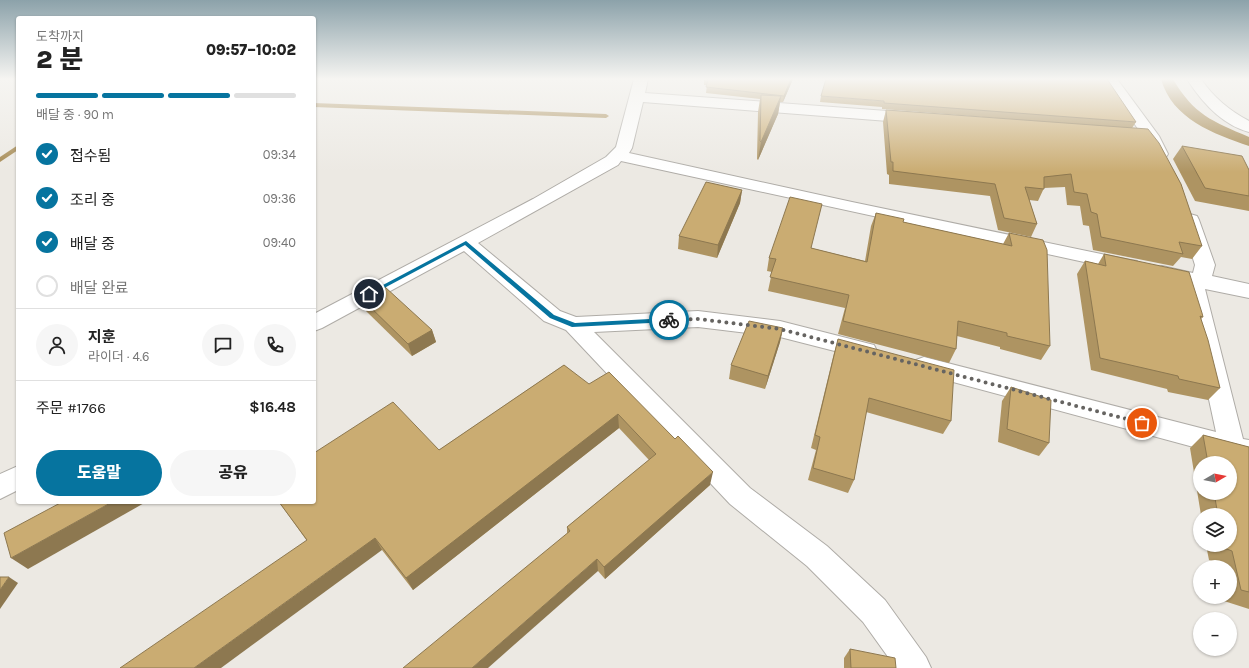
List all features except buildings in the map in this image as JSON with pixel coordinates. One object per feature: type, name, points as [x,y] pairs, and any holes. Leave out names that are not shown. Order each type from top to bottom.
[{"type":"street","points":[[316,323],[466,243],[612,161],[624,148],[633,110]]},
{"type":"street","points":[[811,110],[929,119]]},
{"type":"street","points":[[1128,110],[1143,135],[1168,169]]},
{"type":"street","points":[[1221,110],[1231,118],[1249,127]]},
{"type":"street","points":[[617,155],[859,209],[1249,292]]},
{"type":"street","points":[[1185,203],[1205,265],[1200,281],[1195,288],[1241,448]]},
{"type":"street","points":[[466,243],[552,316],[574,325],[740,496],[817,556],[874,611],[915,668]]},
{"type":"street","points":[[574,325],[698,319],[780,329],[1241,448]]},
{"type":"street","points":[[0,487],[16,478]]},
{"type":"shaded area","points":[[1179,110],[1198,110],[1214,121],[1249,137],[1249,146],[1209,130],[1184,115]]},
{"type":"waterway","points":[[451,110],[606,116]]},
{"type":"waterway","points":[[0,160],[16,148]]},
{"type":"way so far","points":[[669,320],[698,319],[780,329],[1142,423]]},
{"type":"route","points":[[369,294],[466,243],[552,316],[574,325],[669,320]]}]
